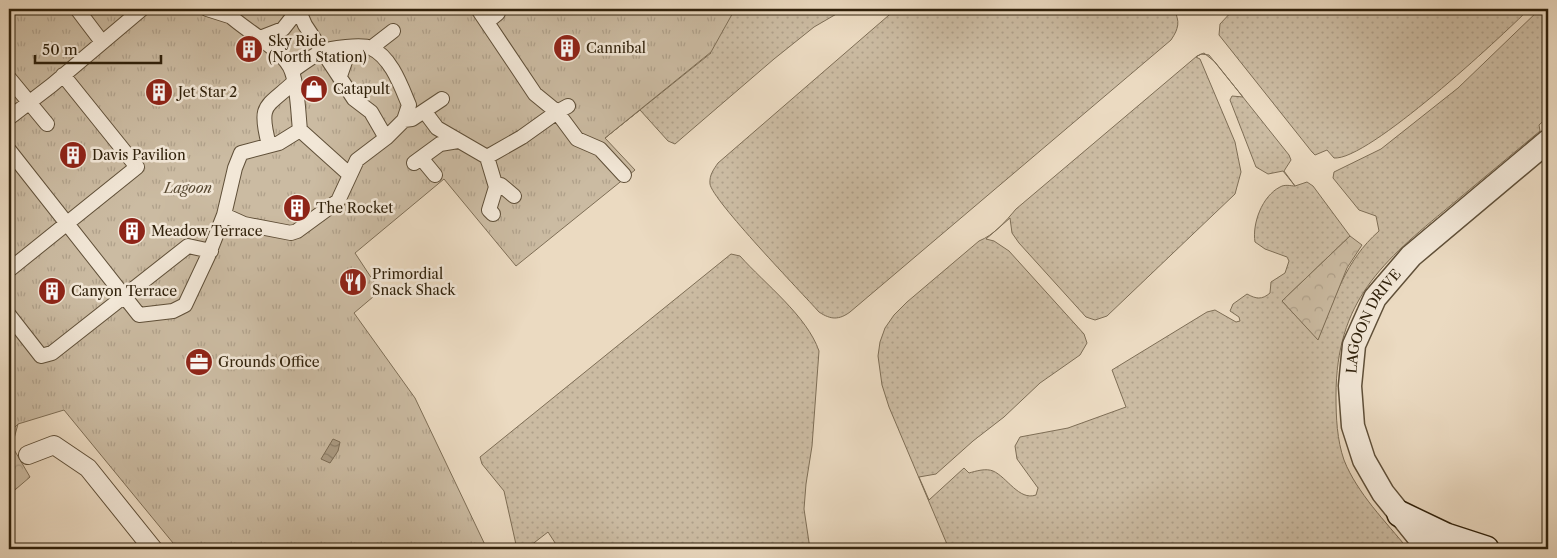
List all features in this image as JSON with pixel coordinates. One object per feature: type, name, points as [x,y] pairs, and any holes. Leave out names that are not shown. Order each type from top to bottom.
[{"type":"main road","points":[[1400,514],[1446,536],[1486,549]]},
{"type":"street","points":[[77,9],[102,42]]},
{"type":"street","points":[[9,118],[142,9]]},
{"type":"street","points":[[207,9],[226,12],[260,38],[286,62],[293,77],[300,130],[352,170],[368,169]]},
{"type":"street","points":[[478,9],[535,94],[562,109],[577,140],[600,148],[624,175]]},
{"type":"street","points":[[260,38],[283,30],[298,10],[305,25],[354,99],[371,112],[390,139]]},
{"type":"street","points":[[487,22],[498,13]]},
{"type":"street","points":[[371,48],[393,31]]},
{"type":"street","points":[[340,76],[350,47]]},
{"type":"street","points":[[223,207],[244,224],[291,233],[297,231],[338,201],[357,160],[390,139],[404,120],[409,105],[396,76],[381,56],[371,48],[350,47],[323,51],[293,77],[265,110],[263,124],[269,145]]},
{"type":"street","points":[[9,270],[142,163],[63,75]]},
{"type":"street","points":[[9,78],[47,124]]},
{"type":"street","points":[[404,120],[429,117],[443,100]]},
{"type":"street","points":[[487,157],[522,137],[562,109]]},
{"type":"street","points":[[429,117],[437,128],[487,157],[496,187],[489,210],[492,214]]},
{"type":"street","points":[[9,150],[139,315],[173,311],[185,305],[211,250],[241,153],[279,143],[300,130]]},
{"type":"street","points":[[435,175],[417,160],[440,144],[458,141]]},
{"type":"street","name":"LAGOON DRIVE","points":[[1428,549],[1383,493],[1364,460],[1353,426],[1350,386],[1354,345],[1375,298],[1411,256],[1548,141]]},
{"type":"street","points":[[496,187],[502,185],[514,196]]},
{"type":"street","points":[[216,235],[244,224]]},
{"type":"street","points":[[9,316],[41,356],[52,353],[188,246],[211,250]]},
{"type":"street","points":[[28,455],[54,446],[88,468],[153,549]]},
{"type":"green space","name":"Lagoon","points":[[9,9],[735,9],[711,52],[605,138],[635,170],[516,266],[444,179],[355,253],[380,291],[354,313],[415,398],[487,549],[178,549],[64,410],[18,424],[9,433]]},
{"type":"green space","points":[[674,9],[845,9],[814,27],[675,144],[668,141],[640,110],[605,138],[711,53]]},
{"type":"green space","points":[[896,9],[1174,9],[1178,25],[1171,40],[850,312],[839,318],[831,318],[819,312],[741,227],[715,193],[710,184],[710,178],[718,163]]},
{"type":"green space","points":[[1234,9],[1529,9],[1492,45],[1403,120],[1351,154],[1334,158],[1327,150],[1315,155],[1312,152],[1219,35],[1220,24]]},
{"type":"green space","points":[[1540,9],[1548,9],[1548,117],[1539,125],[1540,131],[1426,226],[1384,266],[1367,286],[1354,309],[1344,334],[1338,363],[1336,412],[1337,428],[1344,460],[1364,496],[1408,549],[949,549],[889,407],[882,385],[878,356],[880,342],[885,328],[894,315],[907,302],[979,241],[994,232],[986,239],[994,241],[1009,251],[1084,334],[1087,343],[1080,355],[1040,383],[1004,417],[973,441],[936,474],[919,477],[929,500],[964,468],[969,473],[984,470],[993,471],[1024,495],[1036,495],[1038,488],[1017,459],[1015,446],[1020,437],[1068,428],[1126,407],[1112,370],[1207,312],[1215,310],[1236,322],[1240,321],[1239,317],[1230,311],[1233,304],[1247,294],[1259,298],[1270,293],[1271,282],[1285,273],[1289,261],[1287,257],[1265,249],[1255,242],[1255,227],[1263,204],[1280,187],[1286,185],[1295,186],[1307,182],[1313,186],[1350,236],[1282,301],[1318,339],[1349,268],[1367,243],[1379,231],[1376,216],[1359,210],[1333,178],[1334,172],[1381,149],[1458,88]]},
{"type":"green space","points":[[1199,55],[1196,57],[1200,59],[1235,142],[1241,172],[1235,194],[1107,316],[1095,320],[1086,317],[1019,243],[1012,233],[1010,218],[999,228],[1016,209],[1197,56]]},
{"type":"green space","points":[[1232,96],[1243,97],[1289,155],[1291,160],[1284,171],[1295,186],[1283,171],[1268,174],[1256,167],[1230,100]]},
{"type":"green space","points":[[1350,236],[1362,245],[1347,268],[1318,340],[1282,301]]},
{"type":"green space","points":[[731,254],[740,256],[795,313],[805,325],[819,351],[812,446],[804,509],[810,549],[559,549],[548,532],[526,549],[517,549],[504,491],[482,464],[480,457]]},
{"type":"green space","points":[[18,424],[12,446],[30,477],[9,495],[9,433]]},
{"type":"water","points":[[333,439],[340,442],[338,451],[330,463],[321,459]]},
{"type":"place","name":"Cannibal","points":[[567,48]]},
{"type":"place","name":"Sky Ride (North Station)","points":[[249,49]]},
{"type":"place","name":"Catapult","points":[[314,89]]},
{"type":"place","name":"Jet Star 2","points":[[159,92]]},
{"type":"place","name":"Davis Pavilion","points":[[73,155]]},
{"type":"place","name":"The Rocket","points":[[297,208]]},
{"type":"place","name":"Meadow Terrace","points":[[132,231]]},
{"type":"place","name":"Primordial Snack Shack","points":[[353,282]]},
{"type":"place","name":"Canyon Terrace","points":[[52,291]]},
{"type":"place","name":"Grounds Office","points":[[199,362]]}]
